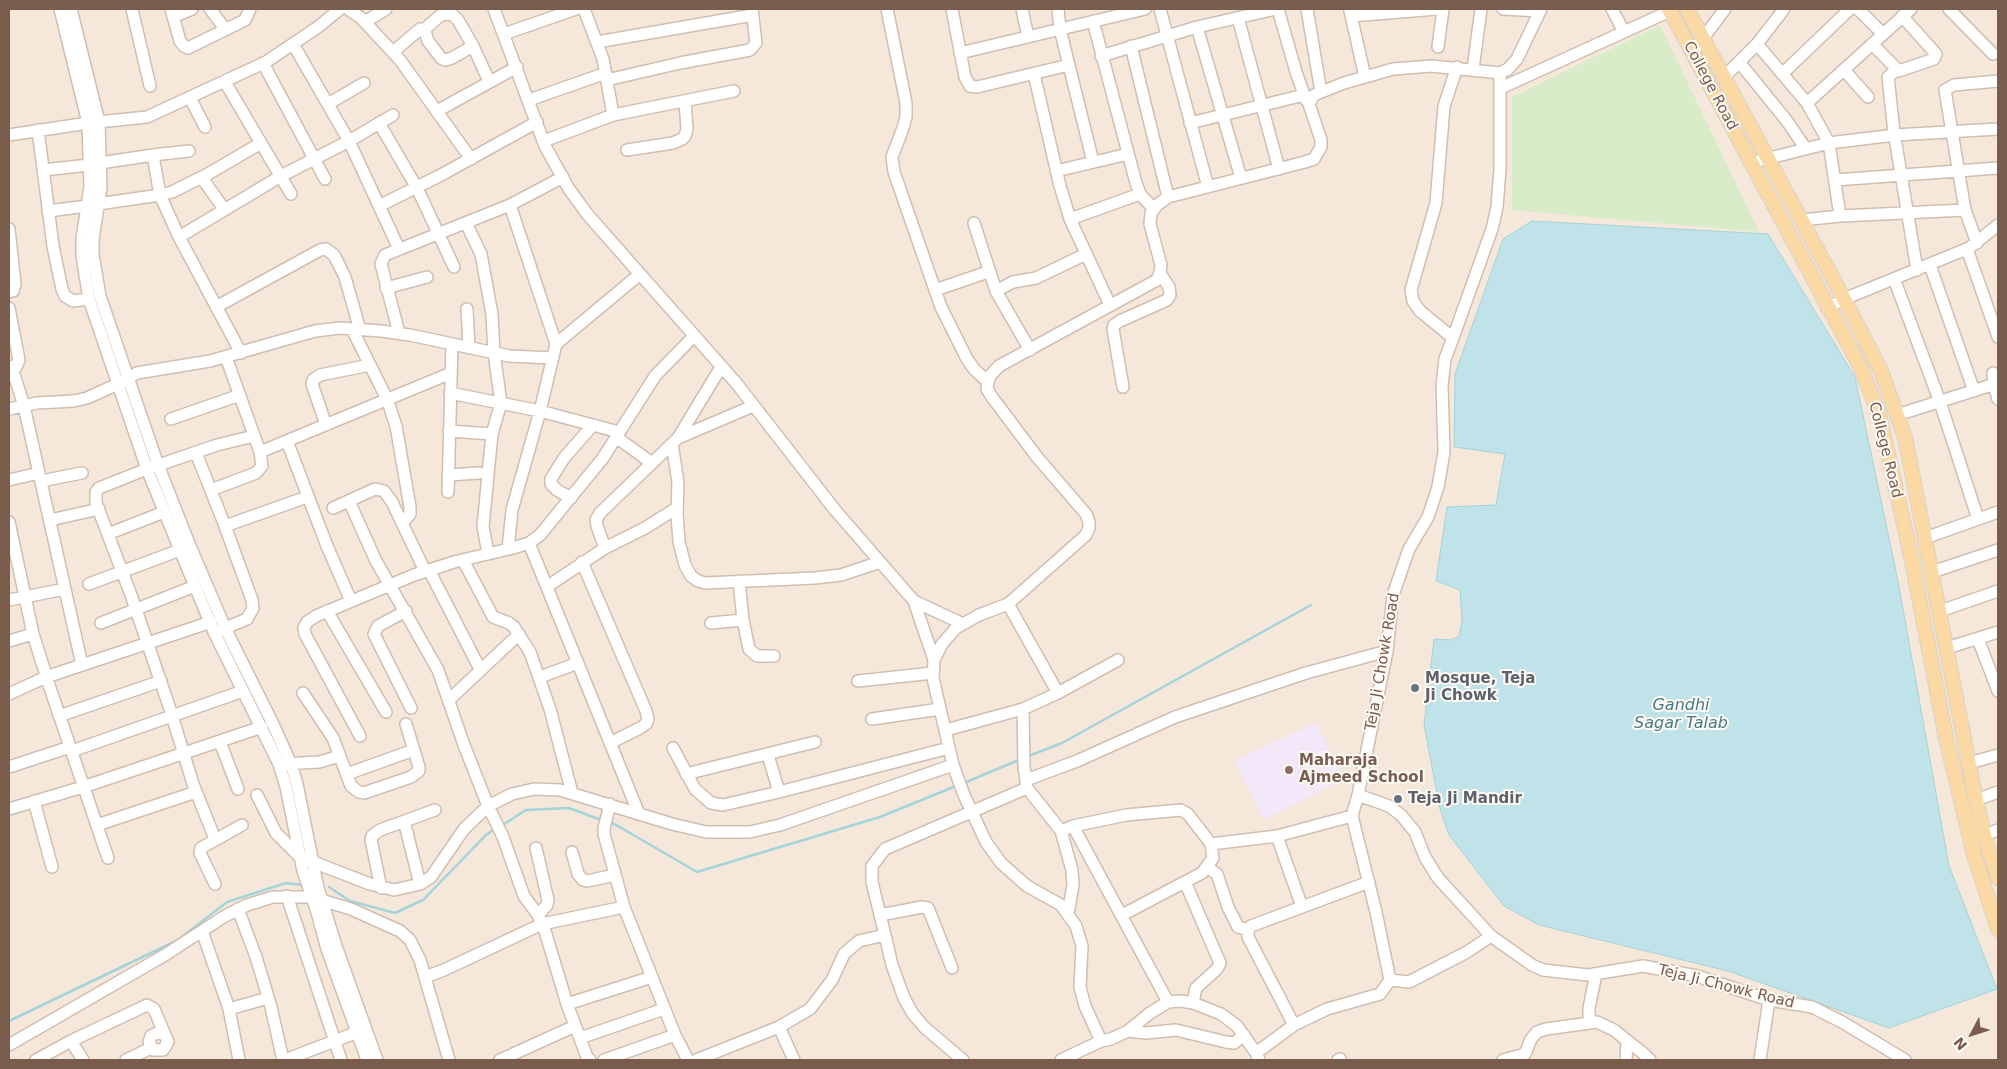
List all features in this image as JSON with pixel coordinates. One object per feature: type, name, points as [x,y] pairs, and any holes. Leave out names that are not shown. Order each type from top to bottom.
[{"type":"main road","name":"College Road","points":[[1687,9],[1769,158],[1881,371],[1905,437],[1976,800],[1984,835],[1996,862],[1998,878]]},
{"type":"main road","name":"College Road","points":[[1670,10],[1827,308],[1860,366],[1879,414],[1910,551],[1946,738],[1974,855],[1998,929]]},
{"type":"street","points":[[60,9],[93,123]]},
{"type":"street","points":[[71,9],[93,123],[94,164],[101,188],[92,205],[82,238],[82,256],[89,299],[123,381]]},
{"type":"street","points":[[132,9],[150,86]]},
{"type":"street","points":[[192,9],[172,13],[180,42],[188,48],[245,20],[250,9]]},
{"type":"street","points":[[210,9],[226,30]]},
{"type":"street","points":[[9,135],[147,117],[263,63],[293,44],[340,9]]},
{"type":"street","points":[[348,9],[365,22],[393,52],[471,159]]},
{"type":"street","points":[[365,22],[386,9]]},
{"type":"street","points":[[494,9],[544,141],[563,177],[588,215],[754,406],[835,510],[914,601],[934,660]]},
{"type":"street","points":[[504,34],[576,9]]},
{"type":"street","points":[[584,9],[597,42],[606,76],[613,115]]},
{"type":"street","points":[[887,9],[906,103],[906,117],[892,157],[894,172],[941,307],[967,359],[988,382]]},
{"type":"street","points":[[952,9],[965,77],[970,86],[977,87],[1069,65]]},
{"type":"street","points":[[1022,9],[1028,37]]},
{"type":"street","points":[[1058,9],[1060,29],[1093,162]]},
{"type":"street","points":[[960,53],[1145,9]]},
{"type":"street","points":[[1160,9],[1208,187]]},
{"type":"street","points":[[1101,56],[1197,27],[1277,9],[1321,140],[1318,154],[1305,162],[1168,197],[1151,213],[1150,224],[1161,265],[1157,280],[1000,366],[990,376],[988,382],[987,389],[992,397],[1037,457],[1086,514],[1089,522],[1086,534],[1008,604],[979,615],[956,628],[942,644],[934,660],[933,673],[954,768],[970,811],[986,842],[1001,863],[1027,886],[1061,905],[1076,926],[1082,946],[1080,987],[1085,1006],[1101,1041]]},
{"type":"street","points":[[1307,9],[1321,92]]},
{"type":"street","points":[[1366,77],[1351,13],[1437,9]]},
{"type":"street","points":[[1438,47],[1444,9]]},
{"type":"street","points":[[1473,70],[1481,9]]},
{"type":"street","points":[[1190,123],[1262,105],[1306,100],[1321,92],[1393,69],[1430,66],[1457,67],[1500,73],[1508,69],[1517,59],[1540,10],[1503,9]]},
{"type":"street","points":[[1612,9],[1624,32]]},
{"type":"street","points":[[1692,53],[1725,9]]},
{"type":"street","points":[[1724,77],[1757,44],[1784,9]]},
{"type":"street","points":[[1783,73],[1850,9]]},
{"type":"street","points":[[1858,9],[1883,34]]},
{"type":"street","points":[[1949,9],[1993,54]]},
{"type":"street","points":[[1501,88],[1670,10]]},
{"type":"street","points":[[529,100],[606,76],[750,50],[756,43],[753,12],[597,42]]},
{"type":"street","points":[[1807,103],[1906,12],[1937,56],[1934,59],[1895,71],[1888,76],[1895,135],[1917,270]]},
{"type":"street","points":[[1238,18],[1279,169]]},
{"type":"street","points":[[1093,22],[1140,194],[1154,209]]},
{"type":"street","points":[[1197,27],[1241,178]]},
{"type":"street","points":[[393,52],[420,29]]},
{"type":"street","points":[[293,44],[349,141],[399,249]]},
{"type":"street","points":[[1757,44],[1807,103],[1829,143],[1840,216]]},
{"type":"street","points":[[1872,44],[1900,71]]},
{"type":"street","points":[[473,46],[489,81]]},
{"type":"street","points":[[1132,46],[1168,197]]},
{"type":"street","points":[[1739,62],[1787,121],[1806,149]]},
{"type":"street","points":[[263,63],[325,179]]},
{"type":"street","points":[[437,111],[517,67]]},
{"type":"street","points":[[1453,338],[1420,311],[1413,301],[1411,290],[1436,203],[1444,106],[1457,67]]},
{"type":"street","points":[[1844,70],[1868,97]]},
{"type":"street","name":"Teja Ji Chowk Road","points":[[1500,73],[1500,169],[1497,208],[1492,229],[1446,359],[1442,385],[1444,452],[1438,487],[1428,517],[1410,549],[1393,595],[1388,651],[1358,795],[1389,806],[1401,814],[1415,832],[1425,857],[1438,878],[1491,936],[1518,957],[1543,970],[1588,975],[1643,966],[1697,976],[1769,1000],[1812,1007],[1842,1022],[1906,1060]]},
{"type":"street","points":[[1034,74],[1056,171],[1070,218],[1110,305]]},
{"type":"street","points":[[1977,243],[1964,210],[1945,90],[1954,85],[1998,81]]},
{"type":"street","points":[[225,82],[291,194]]},
{"type":"street","points":[[328,104],[364,83]]},
{"type":"street","points":[[544,141],[613,115],[734,90]]},
{"type":"street","points":[[190,98],[205,127]]},
{"type":"street","points":[[627,150],[673,143],[686,136],[685,101]]},
{"type":"street","points":[[179,237],[281,176],[349,141],[393,115]]},
{"type":"street","points":[[379,206],[417,188],[537,122]]},
{"type":"street","points":[[379,123],[417,188],[454,267]]},
{"type":"street","points":[[1750,163],[1829,143],[1895,135],[1998,128]]},
{"type":"street","points":[[38,130],[53,246],[65,296],[73,301],[89,299]]},
{"type":"street","points":[[48,211],[160,195],[184,187],[202,178],[261,143]]},
{"type":"street","points":[[43,170],[189,151]]},
{"type":"street","points":[[1056,171],[1128,154]]},
{"type":"street","points":[[153,155],[160,195],[179,237],[241,353]]},
{"type":"street","points":[[1836,180],[1998,168]]},
{"type":"street","points":[[398,333],[380,264],[381,259],[399,249],[510,205],[563,177]]},
{"type":"street","points":[[202,178],[224,209]]},
{"type":"street","points":[[1070,218],[1140,194]]},
{"type":"street","points":[[92,205],[94,270],[123,381],[152,467],[244,691],[262,727],[297,784],[309,867],[315,894],[336,946],[362,1030],[367,1060]]},
{"type":"street","points":[[508,549],[512,510],[540,411],[556,344],[510,205]]},
{"type":"street","points":[[1802,220],[1840,216],[1964,210]]},
{"type":"street","points":[[466,223],[481,254],[492,314],[494,353],[501,404],[492,434],[483,526],[488,554]]},
{"type":"street","points":[[974,223],[988,272],[996,291],[1030,350]]},
{"type":"street","points":[[1827,308],[1844,299],[1967,249],[1998,225]]},
{"type":"street","points":[[9,229],[15,284],[13,291],[9,292]]},
{"type":"street","points":[[216,306],[320,250],[326,249],[334,255],[345,277],[356,330],[370,366],[387,399],[396,426],[410,507],[410,514],[402,523]]},
{"type":"street","points":[[1967,249],[1998,337]]},
{"type":"street","points":[[996,291],[1013,282],[1036,278],[1086,254]]},
{"type":"street","points":[[1930,265],[1974,391]]},
{"type":"street","points":[[935,290],[988,272]]},
{"type":"street","points":[[1123,387],[1113,329],[1114,325],[1167,300],[1170,295],[1170,287],[1160,273]]},
{"type":"street","points":[[556,344],[640,274]]},
{"type":"street","points":[[386,288],[427,277]]},
{"type":"street","points":[[1896,284],[1940,402],[1978,519]]},
{"type":"street","points":[[9,308],[19,360],[18,364],[11,368],[24,406],[82,665]]},
{"type":"street","points":[[467,309],[469,348]]},
{"type":"street","points":[[9,409],[86,398],[145,371],[210,361],[315,331],[356,330],[398,333],[494,353],[553,358]]},
{"type":"street","points":[[360,736],[305,634],[304,628],[307,622],[351,601],[427,571],[508,549],[528,542],[540,535],[603,458],[655,376],[694,336]]},
{"type":"street","points":[[448,492],[452,344]]},
{"type":"street","points":[[211,490],[256,473],[262,466],[260,452],[226,357]]},
{"type":"street","points":[[326,425],[312,384],[313,380],[320,375],[370,366]]},
{"type":"street","points":[[606,548],[596,526],[596,520],[600,513],[675,441],[721,367]]},
{"type":"street","points":[[260,452],[451,373]]},
{"type":"street","points":[[1897,415],[1974,391],[1995,380],[1998,399]]},
{"type":"street","points":[[450,393],[540,411],[593,425],[617,434],[652,463]]},
{"type":"street","points":[[171,418],[240,396]]},
{"type":"street","points":[[675,441],[754,406]]},
{"type":"street","points":[[570,498],[551,484],[551,479],[564,458],[593,425]]},
{"type":"street","points":[[449,432],[492,434]]},
{"type":"street","points":[[215,839],[196,792],[148,644],[95,498],[99,488],[152,467],[196,452],[254,436]]},
{"type":"street","points":[[287,441],[307,497],[351,601]]},
{"type":"street","points":[[675,441],[679,542],[685,565],[691,576],[698,581],[706,583],[814,578],[841,574],[880,562]]},
{"type":"street","points":[[9,694],[46,677],[148,644],[247,619],[253,608],[252,600],[196,452]]},
{"type":"street","points":[[152,467],[164,512],[195,586],[272,722],[285,764],[286,787],[300,858]]},
{"type":"street","points":[[9,480],[82,473]]},
{"type":"street","points":[[448,475],[479,473]]},
{"type":"street","points":[[333,508],[374,489],[380,489],[388,494],[480,669]]},
{"type":"street","points":[[225,526],[307,497]]},
{"type":"street","points":[[349,501],[369,548],[438,670],[464,745],[489,809],[503,837],[524,896],[540,919],[567,1004],[587,1058],[590,1060]]},
{"type":"street","points":[[548,586],[582,562],[645,528],[677,508]]},
{"type":"street","points":[[50,520],[99,509]]},
{"type":"street","points":[[108,534],[164,512]]},
{"type":"street","points":[[1925,538],[1998,512]]},
{"type":"street","points":[[9,522],[34,634],[46,677],[108,858]]},
{"type":"street","points":[[528,542],[548,586],[639,814]]},
{"type":"street","points":[[89,584],[122,570],[180,550]]},
{"type":"street","points":[[1932,572],[1998,550]]},
{"type":"street","points":[[463,560],[494,617],[509,623],[519,634],[530,652],[540,677],[572,793]]},
{"type":"street","points":[[582,562],[648,719],[646,724],[640,728],[610,743]]},
{"type":"street","points":[[739,581],[743,620],[749,649],[757,656],[774,656]]},
{"type":"street","points":[[101,623],[195,586]]},
{"type":"street","points":[[9,600],[64,589]]},
{"type":"street","points":[[1940,611],[1998,591]]},
{"type":"street","points":[[914,601],[963,624]]},
{"type":"street","points":[[1008,604],[1058,693]]},
{"type":"street","points":[[328,611],[386,712]]},
{"type":"street","points":[[406,611],[378,626],[374,634],[411,708]]},
{"type":"street","points":[[711,623],[743,620]]},
{"type":"street","points":[[1947,648],[1998,632]]},
{"type":"street","points":[[9,641],[34,634]]},
{"type":"street","points":[[449,700],[519,634]]},
{"type":"street","points":[[1978,638],[1998,691]]},
{"type":"street","points":[[962,1060],[924,1028],[904,998],[892,965],[872,882],[872,866],[885,849],[1176,717],[1306,673],[1388,651]]},
{"type":"street","points":[[946,730],[1023,709],[1058,693],[1118,660]]},
{"type":"street","points":[[540,677],[578,663]]},
{"type":"street","points":[[858,681],[933,673]]},
{"type":"street","points":[[59,716],[161,682]]},
{"type":"street","points":[[9,767],[173,717],[244,691]]},
{"type":"street","points":[[302,693],[333,738],[351,786],[359,792],[364,792],[416,774],[419,767],[406,724]]},
{"type":"street","points":[[872,719],[940,709]]},
{"type":"street","points":[[1023,709],[1026,784],[1061,831],[1072,870],[1073,885],[1068,914]]},
{"type":"street","points":[[9,809],[83,787],[262,727]]},
{"type":"street","points":[[220,742],[238,789]]},
{"type":"street","points":[[686,774],[815,742]]},
{"type":"street","points":[[673,748],[695,789],[711,802],[723,805],[950,748]]},
{"type":"street","points":[[347,774],[414,750]]},
{"type":"street","points":[[768,755],[778,792]]},
{"type":"street","points":[[1969,763],[1998,755]]},
{"type":"street","points":[[285,764],[319,762],[340,756]]},
{"type":"street","points":[[257,796],[276,833],[309,867],[394,890],[420,884],[431,877],[464,829],[512,794],[534,789],[560,790],[572,793],[609,809],[639,814],[706,832],[750,832],[780,825],[954,768]]},
{"type":"street","points":[[97,825],[196,792]]},
{"type":"street","points":[[1976,800],[1998,792]]},
{"type":"street","points":[[1060,1060],[1128,1031],[1150,1013],[1168,1002],[1193,1003],[1221,1014],[1238,1026],[1257,1057],[1294,1025],[1327,1009],[1380,994],[1390,980],[1369,882],[1352,816],[1358,795]]},
{"type":"street","points":[[34,801],[52,866]]},
{"type":"street","points":[[609,809],[604,828],[624,907],[674,1035],[688,1060]]},
{"type":"street","points":[[381,888],[372,836],[380,830],[435,810]]},
{"type":"street","points":[[1061,831],[1073,826],[1126,814],[1181,810],[1188,814],[1211,844],[1213,858],[1202,873],[1122,915]]},
{"type":"street","points":[[1211,844],[1278,836],[1352,816]]},
{"type":"street","points":[[404,821],[420,884]]},
{"type":"street","points":[[215,884],[200,850],[204,845],[242,825]]},
{"type":"street","points":[[1073,826],[1168,1002]]},
{"type":"street","points":[[1984,835],[1998,830]]},
{"type":"street","points":[[1278,836],[1302,907]]},
{"type":"street","points":[[536,848],[548,900],[540,919]]},
{"type":"street","points":[[572,852],[578,874],[583,880],[587,881],[615,875]]},
{"type":"street","points":[[1207,867],[1217,874],[1228,907],[1238,927],[1248,930]]},
{"type":"street","points":[[1185,882],[1220,963],[1217,969],[1196,988],[1193,1003]]},
{"type":"street","points":[[1294,1025],[1248,937],[1248,930],[1251,926],[1369,882]]},
{"type":"street","points":[[9,1045],[165,955],[238,909],[273,897],[315,894],[400,931],[410,940],[425,977],[450,1060]]},
{"type":"street","points":[[287,896],[341,1060]]},
{"type":"street","points":[[880,915],[922,906],[928,908],[952,968]]},
{"type":"street","points":[[425,977],[444,970],[540,919],[624,907]]},
{"type":"street","points":[[238,909],[256,957],[284,1060],[362,1030]]},
{"type":"street","points":[[202,931],[229,1009],[239,1060]]},
{"type":"street","points":[[696,1060],[728,1055],[810,1009],[832,980],[844,954],[858,942],[886,935]]},
{"type":"street","points":[[1390,980],[1409,982],[1467,952],[1491,936]]},
{"type":"street","points":[[1589,1022],[1589,1008],[1596,974]]},
{"type":"street","points":[[567,1004],[652,977]]},
{"type":"street","points":[[229,1009],[268,998]]},
{"type":"street","points":[[1760,1060],[1769,1000]]},
{"type":"street","points":[[36,1060],[147,1005],[154,1009],[162,1026],[163,1034],[157,1033],[151,1036],[149,1042],[151,1048],[126,1060]]},
{"type":"street","points":[[580,1038],[664,1008]]},
{"type":"street","points":[[1503,1060],[1525,1054],[1531,1039],[1537,1032],[1589,1022],[1598,1022],[1614,1030],[1650,1060]]},
{"type":"street","points":[[500,1060],[576,1026]]},
{"type":"street","points":[[780,1027],[794,1060]]},
{"type":"street","points":[[362,1030],[377,1060]]},
{"type":"street","points":[[1128,1031],[1146,1033],[1176,1030],[1234,1043],[1244,1035]]},
{"type":"street","points":[[604,1060],[636,1055],[674,1035]]},
{"type":"street","points":[[71,1041],[84,1060]]},
{"type":"street","points":[[1626,1060],[1627,1042]]},
{"type":"shaded area","points":[[9,9],[1998,9],[1998,1060],[9,1060]]},
{"type":"shaded area","name":"Maharaja Ajmeed School","points":[[1316,723],[1344,779],[1264,819],[1234,760]]},
{"type":"green space","points":[[1660,25],[1759,232],[1512,210],[1512,97]]},
{"type":"water","name":"Gandhi Sagar Talab","points":[[1532,221],[1768,234],[1855,377],[1898,581],[1949,866],[1997,989],[1889,1028],[1728,971],[1539,925],[1504,906],[1449,835],[1440,809],[1424,725],[1434,639],[1451,640],[1459,636],[1462,620],[1460,590],[1436,581],[1447,507],[1496,505],[1505,454],[1454,447],[1455,374],[1503,239]]},
{"type":"waterway","points":[[1026,757],[1062,743],[1311,605]]},
{"type":"waterway","points":[[964,783],[1021,759]]},
{"type":"waterway","points":[[609,822],[697,872],[880,817],[956,786]]},
{"type":"waterway","points":[[501,826],[526,810],[569,808],[601,820]]},
{"type":"waterway","points":[[329,887],[350,901],[395,913],[423,900],[486,835],[496,828]]},
{"type":"waterway","points":[[9,1021],[178,940],[227,902],[286,883],[302,885]]},
{"type":"place","name":"Mosque, Teja Ji Chowk","points":[[1415,688]]},
{"type":"place","name":"Maharaja Ajmeed School","points":[[1289,770]]},
{"type":"place","name":"Teja Ji Mandir","points":[[1398,799]]}]
